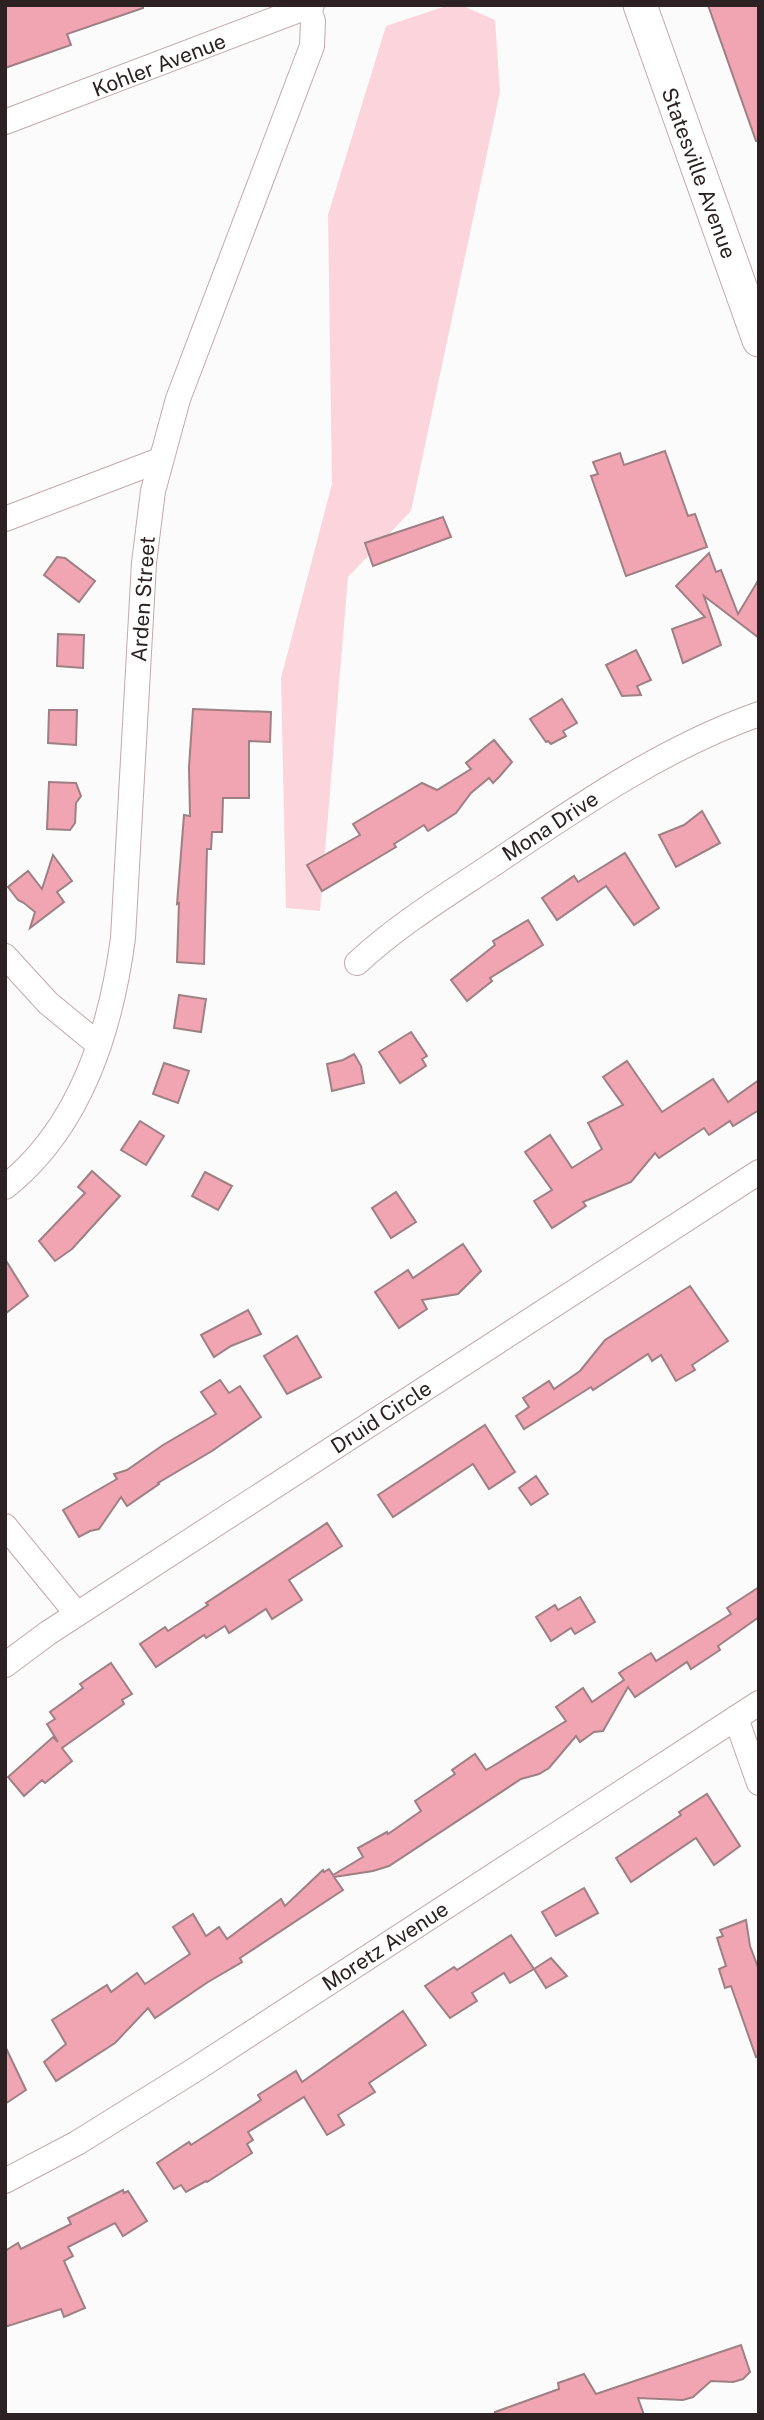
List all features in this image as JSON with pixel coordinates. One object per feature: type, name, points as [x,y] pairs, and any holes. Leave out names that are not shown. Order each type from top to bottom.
[{"type":"main road","name":"Statesville Avenue","points":[[640,5],[748,276],[759,340]]},
{"type":"street","name":"Kohler Avenue","points":[[5,122],[310,6]]},
{"type":"street","name":"Arden Street","points":[[5,1187],[26,1169],[52,1140],[72,1107],[99,1045],[117,985],[123,938],[144,563],[153,491],[177,399],[312,46],[313,20],[310,6]]},
{"type":"street","points":[[5,519],[160,460]]},
{"type":"street","name":"Mona Drive","points":[[357,963],[402,925],[620,780],[704,736],[759,714]]},
{"type":"street","points":[[5,956],[48,1003],[99,1045]]},
{"type":"street","name":"Druid Circle","points":[[5,1665],[77,1614],[759,1172]]},
{"type":"street","points":[[5,1526],[77,1614]]},
{"type":"street","name":"Moretz Avenue","points":[[5,2181],[77,2143],[185,2076],[759,1703]]},
{"type":"street","points":[[736,1718],[759,1783]]},
{"type":"shaded area","points":[[449,5],[461,5],[495,20],[500,92],[411,511],[348,577],[320,911],[286,908],[281,678],[332,484],[328,215],[386,26]]},
{"type":"building","points":[[5,5],[143,5],[143,8],[67,34],[71,45],[5,68]]},
{"type":"building","points":[[708,5],[759,5],[759,141],[756,141]]},
{"type":"building","points":[[665,451],[688,516],[695,514],[707,547],[626,576],[591,476],[598,474],[593,462],[620,453],[624,465]]},
{"type":"building","points":[[443,517],[451,537],[373,566],[365,543]]},
{"type":"building","points":[[709,553],[716,572],[721,570],[738,614],[759,579],[759,638],[704,596],[721,645],[683,663],[672,629],[705,617],[676,586]]},
{"type":"building","points":[[57,557],[65,558],[95,581],[79,602],[44,575]]},
{"type":"building","points":[[58,634],[84,635],[83,668],[57,666]]},
{"type":"building","points":[[636,650],[651,680],[637,686],[641,695],[622,696],[606,665]]},
{"type":"building","points":[[562,699],[577,723],[563,731],[566,736],[551,744],[546,742],[530,719]]},
{"type":"building","points":[[193,709],[271,712],[270,742],[249,741],[249,798],[223,798],[222,832],[212,832],[211,849],[207,849],[204,964],[177,962],[179,903],[177,904],[184,815],[190,816],[189,767]]},
{"type":"building","points":[[49,710],[77,710],[76,745],[48,743]]},
{"type":"building","points":[[494,740],[512,762],[493,783],[489,778],[471,793],[456,813],[428,831],[424,825],[394,844],[396,847],[322,891],[307,865],[360,835],[353,824],[422,783],[437,790],[471,769],[466,763]]},
{"type":"building","points":[[49,782],[76,783],[81,796],[76,803],[75,823],[70,830],[47,829]]},
{"type":"building","points":[[702,811],[720,843],[676,867],[659,835],[684,825]]},
{"type":"building","points":[[625,853],[659,908],[634,925],[606,886],[557,920],[542,898],[574,876],[578,882]]},
{"type":"building","points":[[53,855],[72,881],[57,892],[64,902],[30,928],[35,912],[18,900],[8,887],[28,871],[42,889]]},
{"type":"building","points":[[528,920],[543,945],[490,978],[492,981],[467,1001],[451,980],[495,945],[493,941]]},
{"type":"building","points":[[179,995],[206,999],[201,1032],[174,1028]]},
{"type":"building","points":[[411,1032],[427,1056],[422,1059],[426,1066],[400,1083],[379,1052]]},
{"type":"building","points":[[354,1054],[361,1066],[364,1083],[332,1091],[327,1064]]},
{"type":"building","points":[[627,1061],[662,1112],[713,1079],[728,1102],[759,1080],[759,1110],[733,1126],[730,1121],[709,1135],[704,1128],[659,1158],[655,1153],[631,1182],[583,1202],[586,1206],[552,1228],[534,1201],[552,1190],[525,1152],[550,1135],[572,1168],[602,1149],[588,1123],[623,1105],[603,1077]]},
{"type":"building","points":[[164,1063],[189,1071],[178,1103],[153,1094]]},
{"type":"building","points":[[140,1121],[164,1136],[146,1165],[121,1150]]},
{"type":"building","points":[[92,1171],[120,1196],[72,1249],[55,1261],[39,1241],[85,1193],[78,1187]]},
{"type":"building","points":[[205,1172],[232,1186],[218,1210],[192,1196]]},
{"type":"building","points":[[396,1192],[416,1222],[391,1238],[372,1208]]},
{"type":"building","points":[[463,1244],[481,1271],[458,1294],[422,1300],[427,1309],[399,1328],[375,1292],[408,1270],[413,1278]]},
{"type":"building","points":[[5,1259],[28,1296],[5,1314]]},
{"type":"building","points":[[690,1286],[728,1341],[692,1365],[695,1370],[676,1381],[661,1355],[652,1361],[648,1354],[593,1390],[591,1387],[524,1429],[516,1416],[529,1407],[523,1398],[549,1381],[554,1389],[580,1371],[605,1340]]},
{"type":"building","points":[[248,1310],[261,1334],[231,1346],[214,1357],[201,1335]]},
{"type":"building","points":[[297,1336],[321,1377],[287,1394],[264,1356]]},
{"type":"building","points":[[220,1380],[229,1393],[240,1386],[261,1417],[127,1506],[121,1497],[99,1529],[79,1537],[63,1510],[117,1479],[114,1474],[127,1470],[216,1414],[201,1392]]},
{"type":"building","points":[[485,1425],[515,1472],[489,1489],[473,1464],[393,1517],[378,1495]]},
{"type":"building","points":[[536,1476],[548,1494],[531,1505],[519,1488]]},
{"type":"building","points":[[327,1523],[342,1546],[289,1580],[302,1600],[272,1619],[266,1609],[229,1633],[225,1626],[206,1638],[204,1635],[156,1667],[140,1644],[165,1627],[168,1631]]},
{"type":"building","points":[[759,1587],[759,1617],[718,1646],[720,1650],[691,1669],[687,1662],[635,1697],[628,1687],[603,1731],[594,1732],[580,1742],[576,1736],[549,1768],[521,1779],[389,1866],[334,1877],[343,1890],[240,1958],[242,1962],[155,2018],[148,2008],[115,2043],[56,2081],[44,2062],[66,2044],[52,2020],[107,1985],[111,1992],[137,1973],[145,1984],[190,1954],[173,1927],[193,1914],[206,1936],[219,1927],[227,1939],[281,1899],[285,1906],[323,1870],[324,1872],[329,1869],[333,1875],[363,1857],[358,1848],[387,1832],[388,1834],[421,1811],[415,1801],[455,1774],[452,1770],[475,1754],[486,1770],[493,1766],[566,1721],[556,1707],[583,1688],[592,1702],[624,1680],[619,1673],[651,1653],[656,1661],[731,1614],[727,1608]]},
{"type":"building","points":[[580,1597],[595,1622],[575,1634],[571,1628],[551,1641],[536,1617],[555,1605],[558,1610]]},
{"type":"building","points":[[111,1663],[132,1694],[122,1700],[124,1704],[62,1748],[72,1761],[45,1783],[42,1780],[24,1796],[8,1777],[53,1737],[58,1742],[47,1724],[55,1719],[50,1712],[83,1688],[80,1684]]},
{"type":"building","points":[[707,1794],[740,1846],[714,1865],[696,1838],[631,1882],[616,1858],[681,1815],[679,1812]]},
{"type":"building","points":[[584,1888],[598,1913],[556,1936],[542,1912]]},
{"type":"building","points":[[746,1920],[750,1946],[759,1970],[759,2056],[756,2057],[731,1986],[725,1988],[719,1969],[726,1966],[717,1938],[723,1936],[720,1930]]},
{"type":"building","points":[[511,1935],[534,1969],[510,1983],[504,1973],[472,1993],[477,2001],[450,2018],[425,1986],[454,1967],[457,1970]]},
{"type":"building","points":[[551,1958],[567,1976],[546,1988],[534,1969]]},
{"type":"building","points":[[403,2011],[426,2045],[369,2083],[375,2092],[338,2115],[344,2125],[327,2135],[304,2097],[248,2132],[253,2140],[247,2144],[252,2153],[186,2192],[181,2185],[174,2189],[157,2163],[189,2142],[191,2145],[261,2100],[258,2095],[296,2071],[302,2082]]},
{"type":"building","points":[[5,2046],[26,2090],[5,2104]]},
{"type":"building","points":[[123,2190],[124,2193],[128,2191],[147,2221],[123,2236],[115,2223],[68,2247],[73,2256],[64,2261],[85,2308],[64,2317],[61,2309],[5,2327],[5,2251],[18,2243],[21,2249],[71,2224],[68,2218]]},
{"type":"building","points":[[741,2345],[750,2372],[743,2379],[733,2382],[711,2381],[693,2397],[683,2400],[638,2398],[644,2415],[495,2415],[495,2412],[559,2389],[558,2383],[584,2374],[596,2394]]}]
